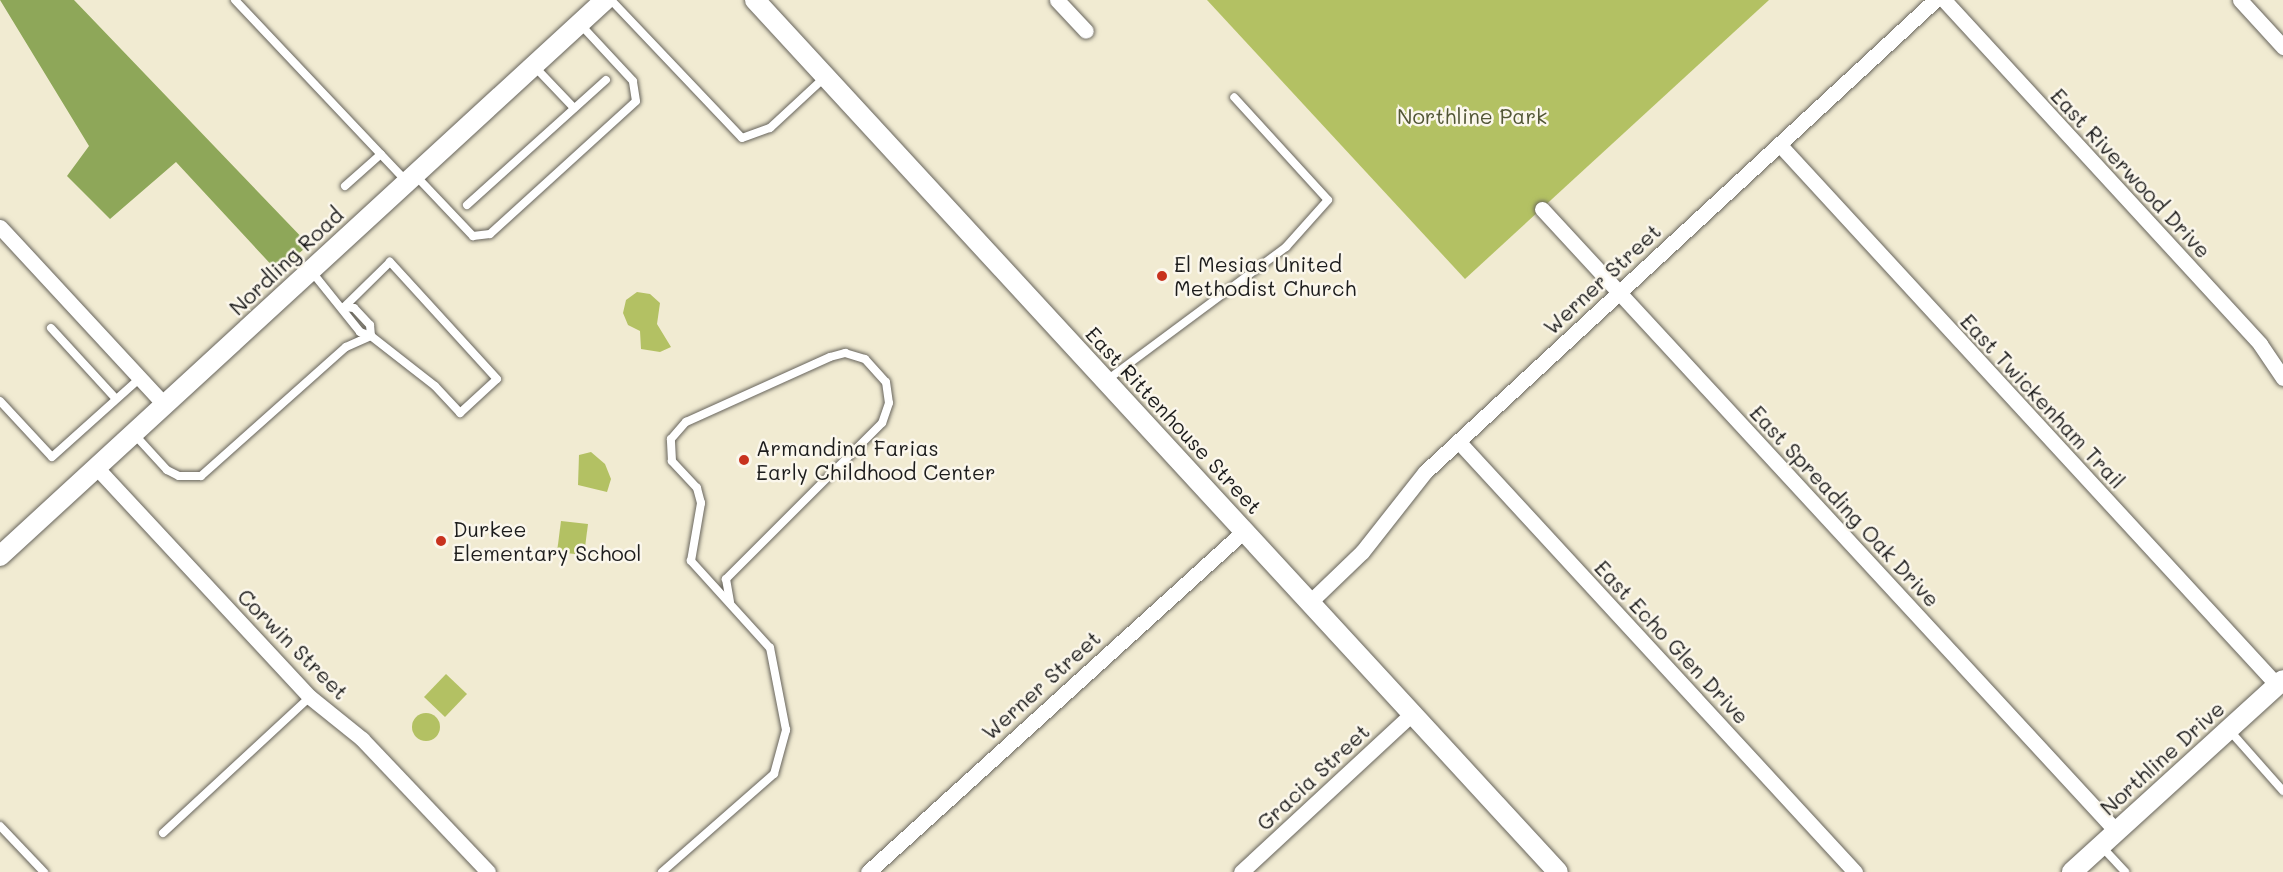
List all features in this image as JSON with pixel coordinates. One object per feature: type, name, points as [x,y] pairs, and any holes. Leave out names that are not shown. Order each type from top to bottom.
[{"type":"street","name":"Nordling Road","points":[[0,556],[605,0]]},
{"type":"street","name":"East Rittenhouse Street","points":[[755,0],[1311,601],[1558,872]]},
{"type":"street","points":[[1057,0],[1086,31]]},
{"type":"street","name":"Werner Street","points":[[1311,601],[1362,552],[1410,488],[1458,441],[1935,0]]},
{"type":"street","name":"East Riverwood Drive","points":[[1944,0],[2247,330],[2283,378]]},
{"type":"street","points":[[2240,0],[2283,47]]},
{"type":"street","name":"East Twickenham Trail","points":[[1779,144],[2280,682]]},
{"type":"street","name":"East Spreading Oak Drive","points":[[1542,209],[2117,832]]},
{"type":"street","points":[[0,227],[165,405]]},
{"type":"street","name":"East Echo Glen Drive","points":[[1458,441],[1855,872]]},
{"type":"street","name":"Corwin Street","points":[[96,467],[310,697],[362,739],[488,872]]},
{"type":"street","name":"Werner Street","points":[[868,872],[1244,531]]},
{"type":"street","name":"Northline Drive","points":[[2072,872],[2280,682]]},
{"type":"street","name":"Gracia Street","points":[[1241,872],[1413,713]]},
{"type":"lane","points":[[235,0],[381,154],[473,236],[490,234],[636,101],[633,81],[580,23]]},
{"type":"lane","points":[[611,0],[742,138],[770,128],[825,77]]},
{"type":"lane","points":[[534,66],[574,108]]},
{"type":"lane","points":[[467,205],[606,80]]},
{"type":"lane","points":[[1106,381],[1286,247],[1328,200],[1234,97]]},
{"type":"lane","points":[[345,186],[381,154]]},
{"type":"lane","points":[[311,271],[344,307],[360,332],[371,336],[435,386],[460,413],[497,379],[390,262],[344,307]]},
{"type":"lane","points":[[344,307],[354,308],[370,325],[371,336]]},
{"type":"lane","points":[[51,328],[116,399]]},
{"type":"lane","points":[[133,433],[167,470],[179,476],[201,476],[346,347],[371,336]]},
{"type":"lane","points":[[662,872],[774,774],[785,746],[770,648],[690,561],[701,503],[696,488],[672,461],[675,432],[830,357],[845,353],[865,359],[886,382],[889,403],[882,423],[726,579],[730,602]]},
{"type":"lane","points":[[0,401],[52,457],[140,378]]},
{"type":"lane","points":[[163,833],[310,697]]},
{"type":"lane","points":[[2229,730],[2283,791]]},
{"type":"lane","points":[[0,826],[44,872]]},
{"type":"lane","points":[[2101,846],[2125,872]]},
{"type":"green space","points":[[0,0],[74,0],[309,245],[277,271],[176,162],[110,219],[67,176],[89,146]]},
{"type":"green space","name":"Northline Park","points":[[1207,0],[1769,0],[1465,279]]},
{"type":"green space","points":[[637,292],[650,294],[660,303],[657,324],[671,347],[660,352],[641,349],[640,331],[628,325],[623,313],[626,300]]},
{"type":"green space","points":[[591,452],[605,464],[611,479],[607,492],[578,485],[579,455]]},
{"type":"green space","points":[[561,521],[588,524],[584,555],[557,552]]},
{"type":"green space","points":[[446,674],[467,694],[445,717],[424,697]]},
{"type":"green space","points":[[426,713],[436,717],[440,727],[436,737],[426,741],[416,737],[412,727],[416,717]]},
{"type":"place","name":"El Mesias United Methodist Church","points":[[1162,276]]},
{"type":"place","name":"Armandina Farias Early Childhood Center","points":[[744,460]]},
{"type":"place","name":"Durkee Elementary School","points":[[441,541]]}]
